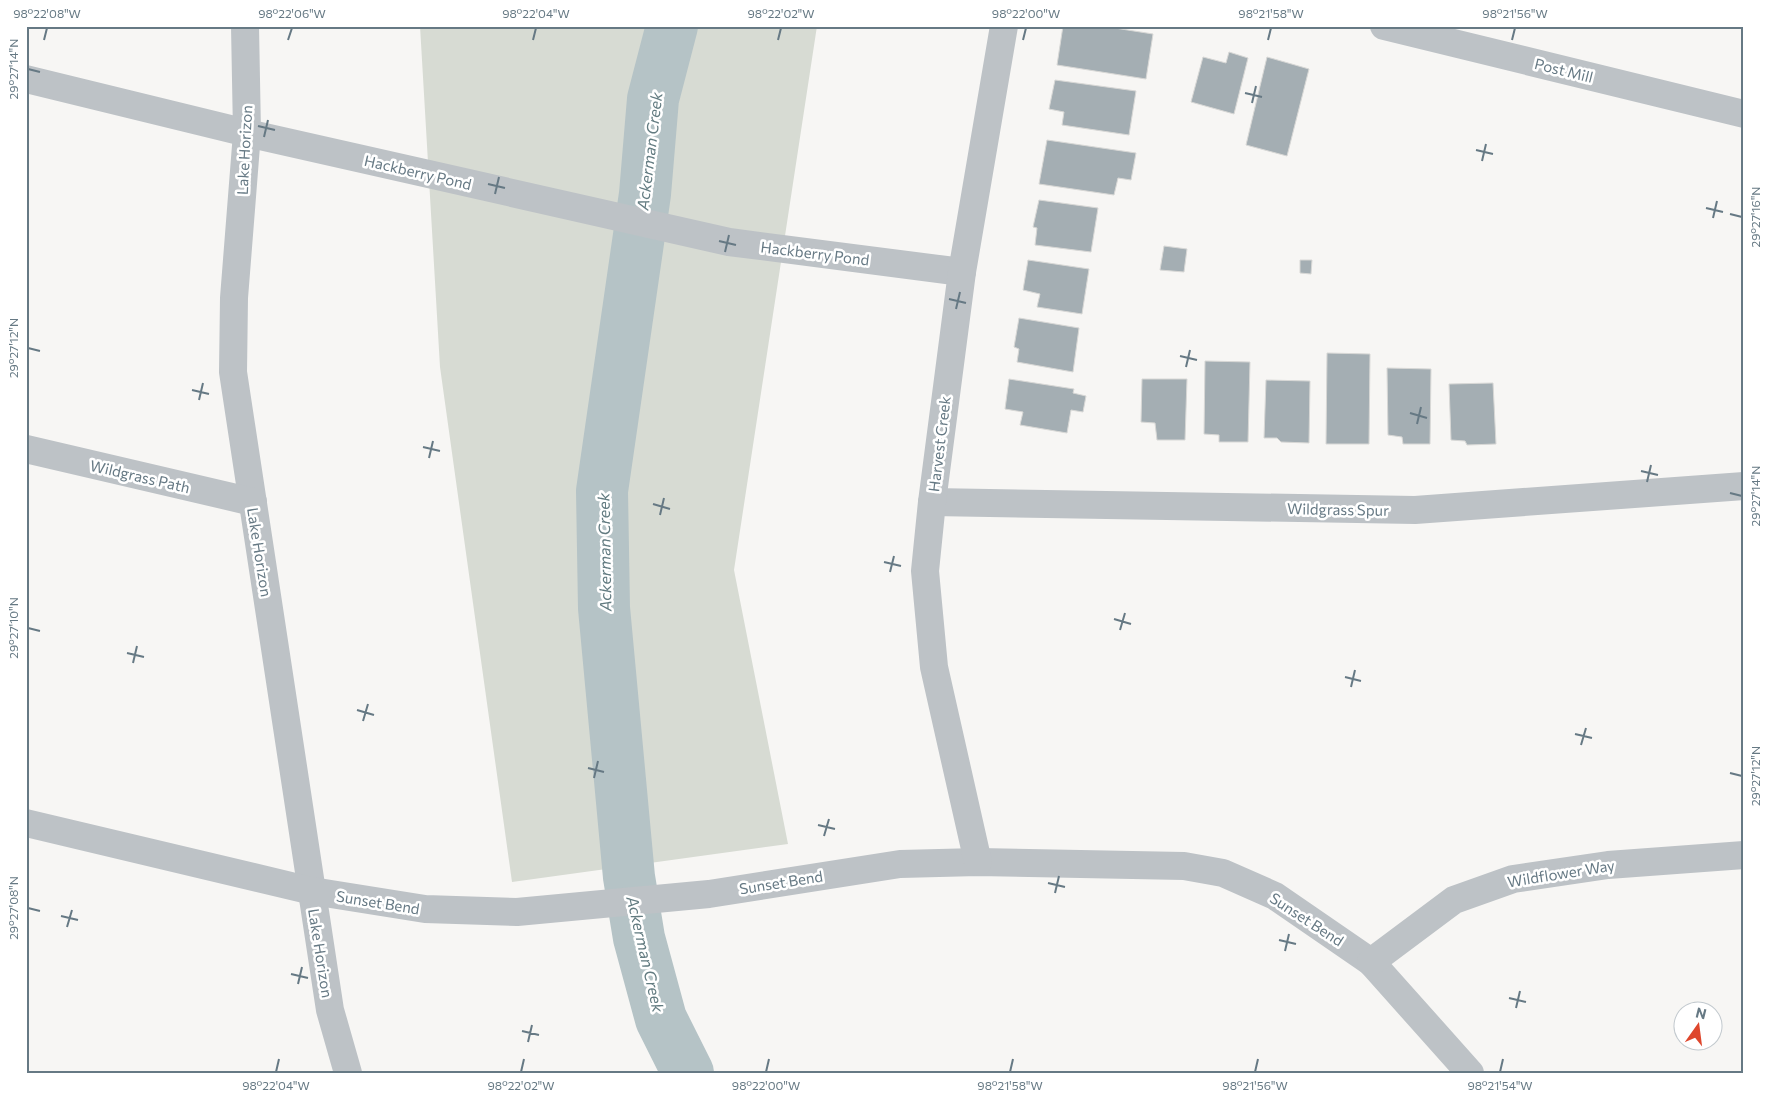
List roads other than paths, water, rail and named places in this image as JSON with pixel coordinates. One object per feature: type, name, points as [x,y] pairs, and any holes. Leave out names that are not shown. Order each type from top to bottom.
[{"type":"street","name":"Lake Horizon","points":[[245,26],[247,133],[234,298],[234,372],[330,1010],[348,1073]]},
{"type":"street","name":"Harvest Creek","points":[[978,862],[934,667],[925,571],[932,502],[962,272],[1004,26]]},
{"type":"street","name":"Post Mill","points":[[1384,26],[1744,114]]},
{"type":"street","name":"Hackberry Pond","points":[[26,78],[247,133],[729,242],[962,272]]},
{"type":"street","name":"Wildgrass Path","points":[[26,449],[253,502]]},
{"type":"street","name":"Wildgrass Spur","points":[[932,502],[1415,510],[1744,486]]},
{"type":"street","name":"Sunset Bend","points":[[26,823],[312,891],[425,909],[517,912],[574,907],[709,894],[900,864],[978,862],[1184,866],[1223,873],[1274,896],[1371,962],[1470,1073]]},
{"type":"street","name":"Wildflower Way","points":[[1371,962],[1454,900],[1513,878],[1608,865],[1744,855]]},
{"type":"waterway","name":"Ackerman Creek","points":[[672,26],[653,99],[645,194],[602,491],[604,608],[629,877],[639,938],[661,1019],[688,1073]]}]
